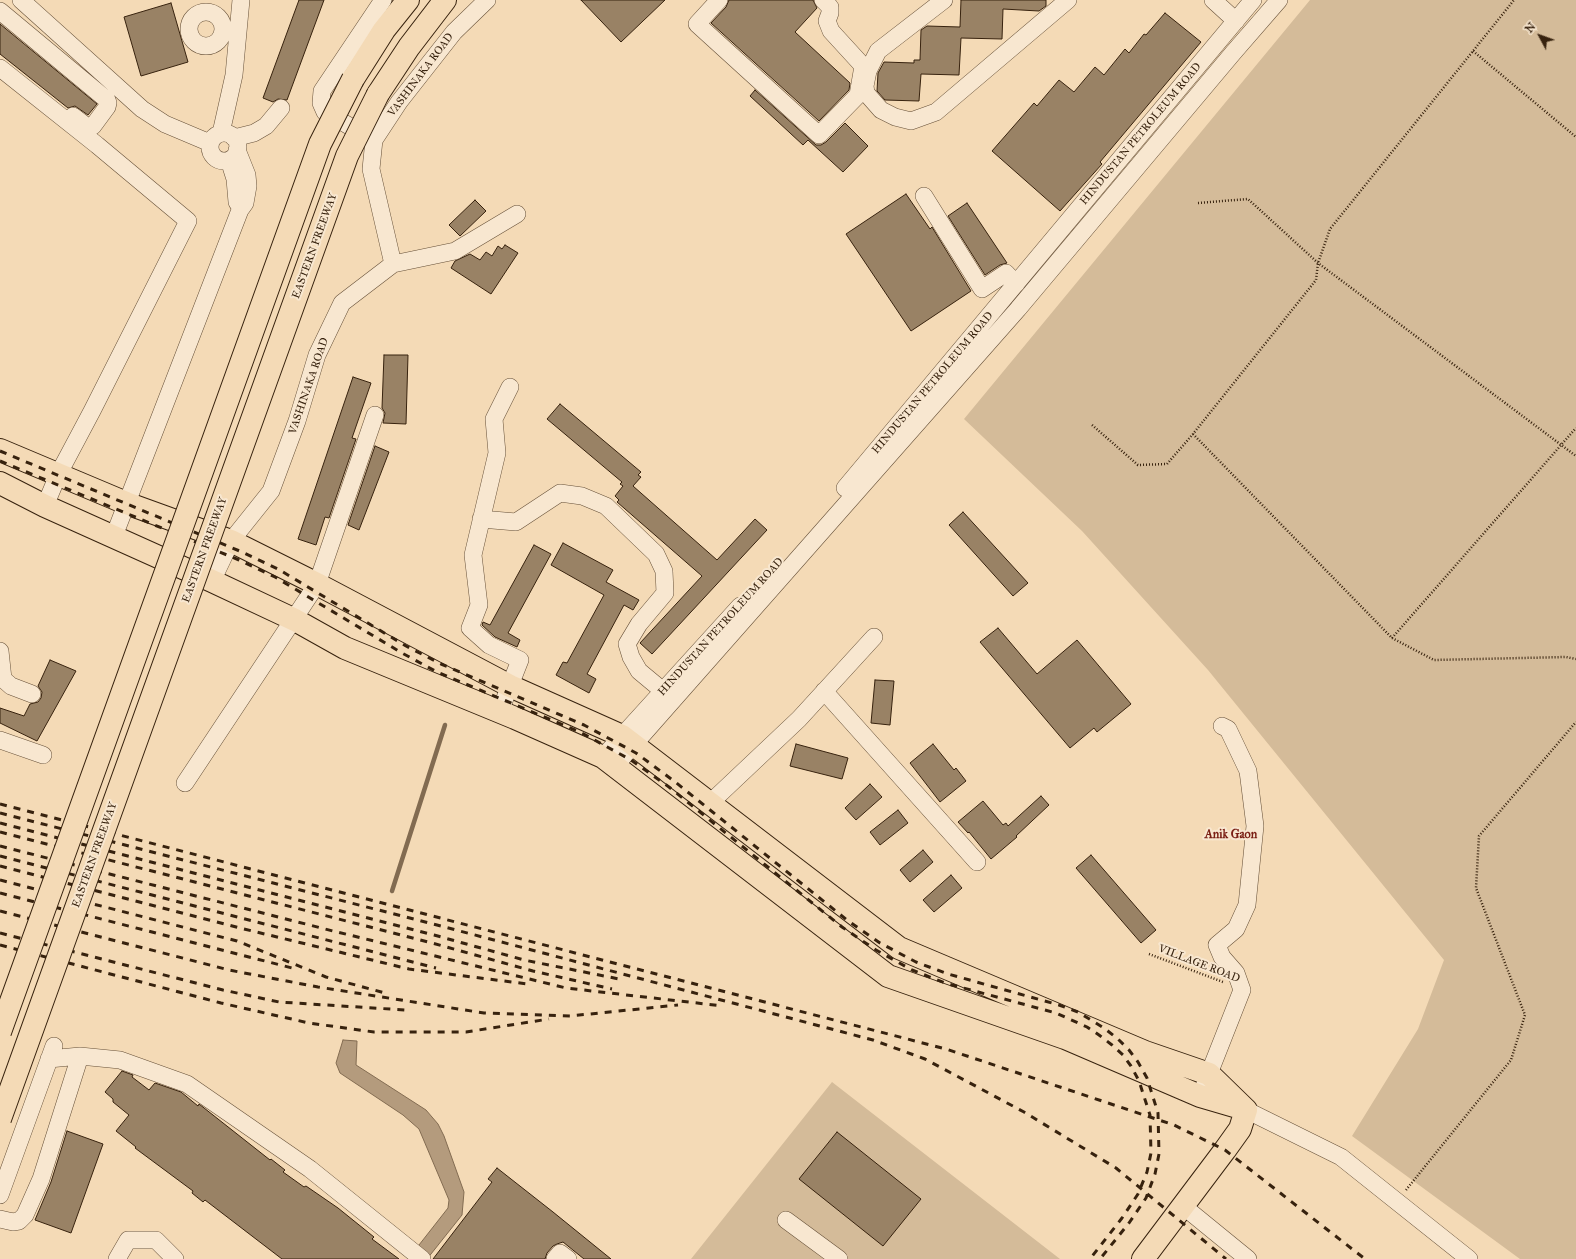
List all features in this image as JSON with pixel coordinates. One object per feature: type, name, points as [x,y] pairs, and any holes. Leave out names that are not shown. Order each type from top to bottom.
[{"type":"main road","points":[[0,1032],[320,144],[353,80],[384,30],[408,0]]},
{"type":"main road","name":"EASTERN FREEWAY","points":[[0,1119],[347,156],[378,94],[409,47],[445,0]]},
{"type":"main road","points":[[0,450],[126,503],[231,541],[317,584],[510,686],[627,740],[899,948],[1145,1052],[1209,1074],[1246,1110]]},
{"type":"main road","points":[[0,483],[45,506],[74,517],[295,620],[345,648],[500,712],[609,761],[888,976],[1065,1038],[1200,1096],[1246,1110]]},
{"type":"main road","points":[[74,517],[86,487]]},
{"type":"main road","points":[[1143,1259],[1240,1129],[1246,1110]]},
{"type":"street","points":[[114,536],[240,210],[237,202],[235,179],[226,145],[241,0]]},
{"type":"street","points":[[374,140],[324,112],[321,103],[322,91],[383,0]]},
{"type":"street","name":"VASHINAKA ROAD","points":[[212,581],[231,541],[271,491],[298,421],[318,355],[342,302],[392,264],[371,169],[374,140],[399,102],[454,32],[487,0]]},
{"type":"street","points":[[719,0],[697,24],[819,135],[858,95],[864,66],[831,31],[827,21],[830,13],[830,7],[823,0]]},
{"type":"street","points":[[944,0],[878,51],[868,71],[865,86],[866,93],[881,110],[895,117],[911,122],[936,112],[1068,0]]},
{"type":"street","points":[[1213,0],[1236,21]]},
{"type":"street","name":"HINDUSTAN PETROLEUM ROAD","points":[[609,761],[627,740],[663,691],[817,522],[1253,0]]},
{"type":"street","points":[[627,740],[1018,309],[1279,0]]},
{"type":"street","points":[[13,23],[24,3],[142,109],[165,124],[226,145],[266,126],[281,108]]},
{"type":"street","points":[[223,34],[220,39],[211,46],[200,46],[191,38],[188,27],[194,17],[212,7],[222,22],[223,34],[234,74]]},
{"type":"street","points":[[0,11],[107,100],[107,107],[93,126],[86,126],[0,58]]},
{"type":"street","points":[[48,51],[60,35]]},
{"type":"street","points":[[0,68],[97,145],[188,221],[58,475],[45,506]]},
{"type":"street","points":[[924,196],[982,289],[1006,273],[1016,284]]},
{"type":"street","points":[[392,264],[455,251],[517,214]]},
{"type":"street","points":[[500,712],[520,660],[489,645],[470,628],[479,605],[473,555],[497,453],[494,419],[510,387]]},
{"type":"street","points":[[185,783],[295,620],[317,584],[375,415]]},
{"type":"street","points":[[481,519],[516,522],[560,493],[582,496],[606,506],[656,554],[664,572],[665,593],[639,624],[627,644],[631,657],[639,671],[663,691]]},
{"type":"street","points":[[710,804],[799,719],[874,637]]},
{"type":"street","points":[[0,651],[3,679],[11,686],[32,694]]},
{"type":"street","points":[[824,691],[977,862]]},
{"type":"street","points":[[1200,1096],[1242,990],[1236,973],[1222,957],[1217,944],[1236,929],[1247,905],[1255,826],[1248,771],[1228,729],[1222,726]]},
{"type":"street","points":[[0,740],[43,755]]},
{"type":"street","points":[[0,1195],[51,1052],[120,1060],[188,1084],[310,1169],[422,1259]]},
{"type":"street","points":[[0,1219],[13,1222],[19,1221],[25,1215],[41,1179],[80,1056]]},
{"type":"street","points":[[1246,1110],[1341,1158],[1469,1259]]},
{"type":"street","points":[[1183,1206],[1248,1259]]},
{"type":"street","points":[[786,1220],[838,1259]]},
{"type":"street","points":[[117,1259],[128,1240],[156,1240],[175,1259]]},
{"type":"street","points":[[555,1259],[560,1253],[568,1259]]},
{"type":"path","points":[[1092,425],[1138,465],[1167,464],[1193,434],[1316,280],[1318,263],[1330,229],[1514,0]]},
{"type":"path","points":[[1473,51],[1576,137]]},
{"type":"path","points":[[1198,203],[1248,199],[1318,263],[1576,456]]},
{"type":"path","points":[[1392,638],[1576,428]]},
{"type":"path","points":[[1193,434],[1392,638],[1434,660],[1566,657],[1576,659]]},
{"type":"path","points":[[1397,1201],[1511,1060],[1526,1015],[1476,888],[1479,836],[1576,722]]},
{"type":"path","name":"VILLAGE ROAD","points":[[1149,954],[1242,990]]},
{"type":"shaded area","points":[[1310,0],[1576,0],[1576,1259],[1520,1259],[1352,1136],[1418,1029],[1444,960],[1208,670],[1082,531],[964,419]]},
{"type":"shaded area","points":[[343,1040],[357,1041],[356,1065],[426,1110],[438,1124],[444,1136],[464,1192],[462,1215],[427,1259],[408,1259],[448,1208],[449,1200],[419,1129],[403,1115],[340,1073],[336,1063]]},
{"type":"shaded area","points":[[832,1082],[1060,1259],[691,1259]]},
{"type":"building","points":[[299,0],[324,0],[287,100],[278,99],[273,102],[263,98]]},
{"type":"building","points":[[581,0],[665,0],[621,42]]},
{"type":"building","points":[[729,0],[813,0],[817,8],[795,32],[850,83],[849,90],[819,121],[711,23],[726,7]]},
{"type":"building","points":[[961,0],[1046,0],[1046,6],[1039,11],[1003,9],[1002,39],[961,38],[959,75],[921,74],[919,101],[885,100],[877,91],[878,73],[884,62],[914,63],[914,60],[920,60],[921,30],[927,26],[960,27]]},
{"type":"building","points":[[171,3],[188,62],[141,76],[124,17]]},
{"type":"building","points":[[1165,13],[1201,42],[1100,162],[1102,164],[1060,211],[992,151],[1034,103],[1037,106],[1059,80],[1074,92],[1095,67],[1104,75],[1125,49],[1129,53],[1144,34],[1146,35]]},
{"type":"building","points":[[0,24],[97,104],[88,115],[75,106],[68,108],[0,54]]},
{"type":"building","points":[[755,90],[816,145],[821,145],[826,142],[845,123],[868,146],[843,172],[808,140],[803,145],[750,96]]},
{"type":"building","points":[[906,194],[930,229],[932,227],[971,291],[911,331],[846,234]]},
{"type":"building","points":[[475,200],[486,211],[460,236],[449,225]]},
{"type":"building","points":[[967,203],[1007,263],[1000,265],[985,275],[948,216]]},
{"type":"building","points":[[505,245],[518,253],[491,294],[451,268],[455,261],[470,254],[480,260],[486,252],[492,256],[498,246],[502,249]]},
{"type":"building","points":[[384,355],[408,355],[406,424],[383,423],[385,413],[382,408]]},
{"type":"building","points":[[353,377],[371,383],[352,438],[356,439],[329,518],[325,517],[316,545],[298,539]]},
{"type":"building","points":[[560,404],[641,472],[638,475],[641,477],[633,486],[717,560],[755,519],[767,530],[652,654],[640,643],[702,576],[617,502],[619,500],[615,496],[623,486],[620,484],[622,482],[547,419]]},
{"type":"building","points":[[375,446],[389,452],[359,530],[348,525]]},
{"type":"building","points":[[963,512],[1028,583],[1013,596],[949,525]]},
{"type":"building","points":[[563,543],[613,570],[606,582],[639,600],[633,610],[624,605],[587,674],[596,679],[589,693],[556,675],[563,662],[567,663],[604,595],[551,565]]},
{"type":"building","points":[[534,545],[551,554],[508,633],[520,640],[517,647],[495,637],[482,625],[483,622],[490,625]]},
{"type":"building","points":[[998,628],[1037,674],[1077,640],[1131,704],[1097,732],[1094,728],[1070,748],[980,642]]},
{"type":"building","points":[[50,660],[76,671],[37,741],[0,723],[0,708],[24,716],[30,704],[38,702],[41,698],[42,692],[38,686]]},
{"type":"building","points":[[875,680],[894,681],[890,725],[871,723]]},
{"type":"building","points":[[796,744],[848,758],[842,779],[790,766]]},
{"type":"building","points":[[933,744],[954,770],[956,768],[966,781],[940,802],[910,763]]},
{"type":"building","points":[[870,784],[882,797],[856,820],[845,808]]},
{"type":"building","points":[[1041,796],[1049,805],[1016,836],[1017,837],[991,859],[969,832],[968,833],[958,822],[983,801],[1003,825],[1006,823],[1008,826]]},
{"type":"building","points":[[898,810],[908,823],[880,845],[870,832]]},
{"type":"building","points":[[923,850],[933,862],[910,882],[900,870]]},
{"type":"building","points":[[1091,855],[1156,930],[1141,943],[1076,868]]},
{"type":"building","points":[[951,875],[962,888],[934,912],[923,900]]},
{"type":"building","points":[[122,1071],[133,1075],[132,1077],[149,1090],[155,1083],[181,1092],[198,1106],[199,1104],[285,1170],[283,1172],[338,1208],[374,1237],[372,1239],[399,1259],[282,1259],[205,1200],[203,1202],[192,1193],[193,1191],[135,1148],[136,1147],[116,1131],[129,1115],[113,1102],[113,1099],[105,1092]]},
{"type":"building","points":[[67,1131],[103,1144],[71,1233],[35,1220],[51,1182]]},
{"type":"building","points":[[837,1132],[921,1199],[883,1246],[799,1179]]},
{"type":"building","points":[[497,1168],[611,1259],[584,1259],[563,1242],[553,1246],[547,1253],[545,1259],[433,1259],[492,1182],[488,1179]]},
{"type":"waterway","points":[[392,891],[445,725]]},
{"type":"railway","points":[[0,451],[242,552],[278,569],[406,646],[441,664],[584,725],[636,753],[674,781],[847,920],[880,943],[916,962],[948,974],[1059,1005],[1078,1012],[1104,1028],[1129,1050],[1147,1078],[1158,1113],[1159,1154],[1155,1174],[1146,1198],[1129,1223],[1100,1259]]},
{"type":"railway","points":[[0,461],[239,560],[275,577],[402,653],[437,672],[580,732],[631,760],[669,787],[842,927],[876,950],[912,970],[945,983],[1056,1013],[1087,1027],[1099,1035],[1123,1055],[1139,1081],[1150,1115],[1151,1153],[1147,1172],[1138,1194],[1122,1218],[1090,1259]]},
{"type":"railway","points":[[0,804],[946,1049],[1174,1125],[1225,1150],[1365,1259]]},
{"type":"railway","points":[[0,813],[437,925],[873,1040],[925,1059],[1024,1112],[1116,1168],[1226,1259]]},
{"type":"railway","points":[[0,823],[434,935],[524,960],[619,979]]},
{"type":"railway","points":[[0,832],[432,943],[533,971],[612,989]]},
{"type":"railway","points":[[0,846],[333,931],[566,988],[723,1006]]},
{"type":"railway","points":[[0,856],[436,968]]},
{"type":"railway","points":[[0,866],[240,928],[409,969],[528,984]]},
{"type":"railway","points":[[0,880],[237,941],[326,977],[385,993]]},
{"type":"railway","points":[[0,893],[292,968]]},
{"type":"railway","points":[[0,911],[229,970],[318,987],[484,1013],[570,1016],[678,1005]]},
{"type":"railway","points":[[0,933],[223,990],[279,1002],[405,1010]]},
{"type":"railway","points":[[0,945],[221,1003],[309,1023],[374,1032],[466,1032],[549,1019]]},
{"type":"district","name":"Anik Gaon","points":[[1231,835]]}]
